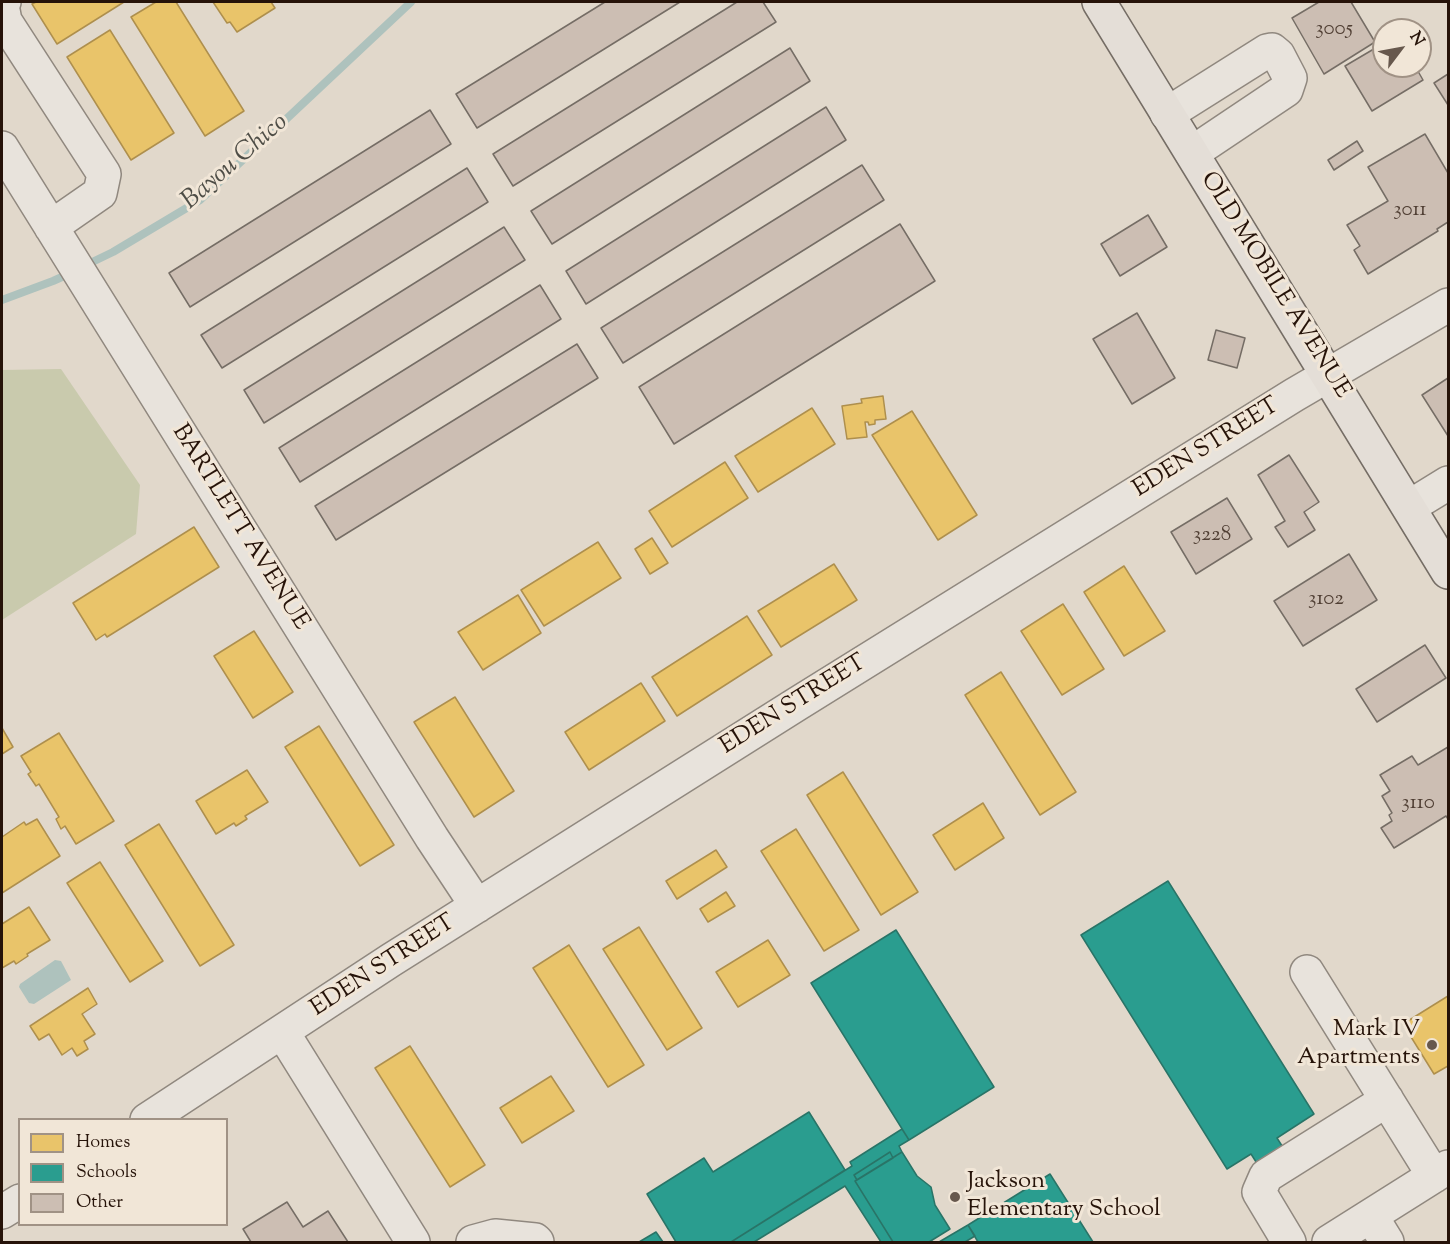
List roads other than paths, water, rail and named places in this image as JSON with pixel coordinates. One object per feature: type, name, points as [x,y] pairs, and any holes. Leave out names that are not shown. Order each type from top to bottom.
[{"type":"main road","name":"OLD MOBILE AVENUE","points":[[1099,2],[1449,572]]},
{"type":"street","points":[[4,2],[2,5],[5,21],[104,174],[100,193],[52,229]]},
{"type":"street","points":[[1167,114],[1267,51],[1272,50],[1278,55],[1290,78],[1286,90],[1192,153]]},
{"type":"street","name":"BARTLETT AVENUE","points":[[2,148],[432,838],[477,906]]},
{"type":"street","name":"EDEN STREET","points":[[149,1118],[477,906],[797,704],[1329,375],[1449,305]]},
{"type":"street","points":[[1409,507],[1449,483]]},
{"type":"street","points":[[1308,972],[1387,1100],[1441,1172],[1379,1229],[1329,1242]]},
{"type":"street","points":[[282,1033],[413,1242]]},
{"type":"street","points":[[1288,1242],[1259,1192],[1266,1176],[1387,1100]]},
{"type":"street","points":[[2,1212],[18,1202]]},
{"type":"street","points":[[473,1242],[495,1236],[537,1242]]},
{"type":"waterway","name":"Bayou Chico","points":[[84,266],[113,252],[200,200],[411,2]]},
{"type":"waterway","name":"Bayou Chico","points":[[2,300],[73,272]]},
{"type":"place","name":"Mark IV Apartments","points":[[1432,1045]]},
{"type":"place","name":"Jackson Elementary School","points":[[955,1197]]}]
